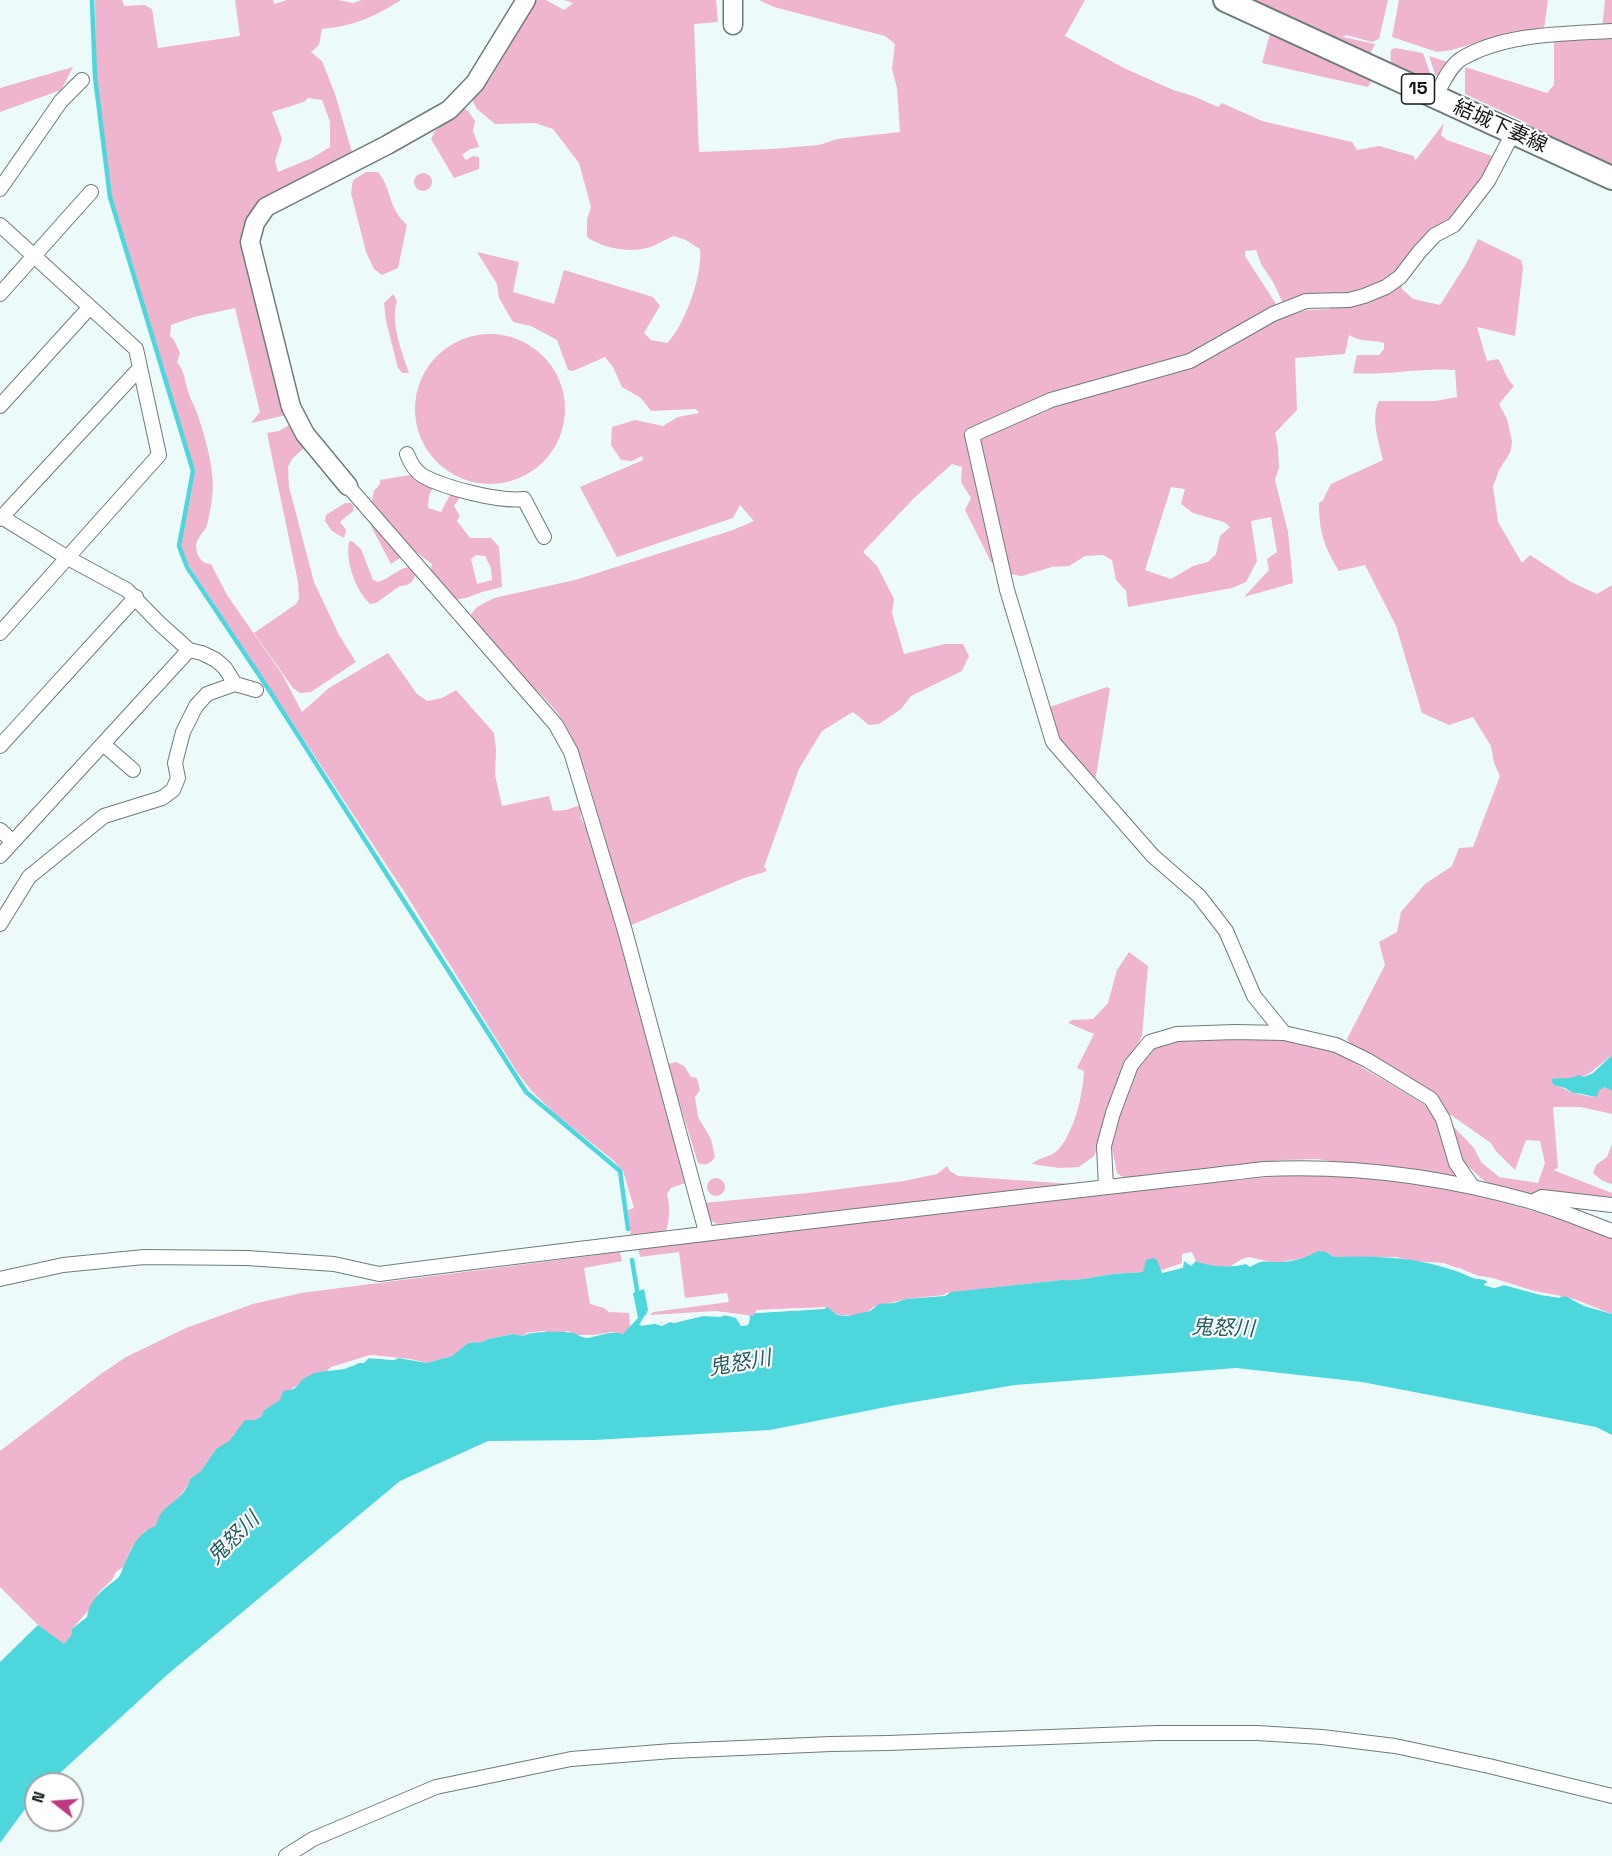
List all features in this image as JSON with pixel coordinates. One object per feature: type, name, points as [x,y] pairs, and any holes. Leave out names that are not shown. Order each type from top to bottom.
[{"type":"main road","name":"結城下妻線","points":[[1225,0],[1612,178]]},
{"type":"street","points":[[526,0],[475,83],[449,110],[387,145],[266,207],[255,223],[250,242],[291,407],[305,434],[556,725],[571,752],[625,931],[706,1232]]},
{"type":"street","points":[[733,0],[734,25]]},
{"type":"street","points":[[1435,97],[1452,68],[1461,59],[1491,46],[1516,39],[1612,31]]},
{"type":"street","points":[[0,189],[61,102],[82,80]]},
{"type":"street","points":[[1284,1033],[1254,996],[1226,931],[1199,896],[1153,856],[1053,742],[1007,590],[972,435],[1051,400],[1190,361],[1273,314],[1306,301],[1349,300],[1386,287],[1400,277],[1420,250],[1435,236],[1454,225],[1488,181],[1513,132]]},
{"type":"street","points":[[0,294],[91,192]]},
{"type":"street","points":[[0,225],[136,349],[159,455],[0,633]]},
{"type":"street","points":[[0,406],[90,307]]},
{"type":"street","points":[[139,369],[1,517],[68,558],[128,590],[189,650],[216,660],[225,668],[235,684]]},
{"type":"street","points":[[407,454],[412,465],[422,475],[448,485],[496,498],[524,499],[544,537]]},
{"type":"street","points":[[0,746],[136,597]]},
{"type":"street","points":[[0,856],[189,650]]},
{"type":"street","points":[[0,924],[29,877],[104,816],[162,798],[173,790],[178,778],[175,763],[183,732],[196,706],[207,694],[235,684],[256,690]]},
{"type":"street","points":[[103,744],[133,770]]},
{"type":"street","points":[[0,830],[13,842]]},
{"type":"street","points":[[1106,1187],[1104,1146],[1113,1113],[1131,1065],[1150,1042],[1177,1034],[1284,1033],[1336,1045],[1431,1099],[1443,1119],[1456,1163],[1472,1186]]},
{"type":"street","points":[[0,1279],[63,1265],[144,1257],[258,1258],[334,1264],[379,1274],[706,1232],[904,1212],[1265,1169],[1308,1167],[1393,1173],[1472,1186],[1532,1202],[1612,1231]]},
{"type":"street","points":[[1532,1202],[1542,1197],[1612,1205]]},
{"type":"street","points":[[286,1856],[313,1839],[436,1787],[571,1759],[820,1744],[1157,1732],[1257,1733],[1322,1737],[1395,1746],[1490,1766],[1612,1796]]},
{"type":"shaded area","points":[[95,0],[122,0],[124,6],[144,5],[152,9],[158,48],[240,36],[235,0],[273,0],[274,4],[287,0],[338,0],[353,3],[362,0],[401,0],[363,20],[322,29],[319,45],[311,52],[322,61],[335,94],[352,152],[342,162],[260,201],[250,215],[244,231],[242,240],[287,415],[251,423],[260,412],[235,308],[194,317],[171,325],[170,336],[180,353],[177,362],[183,372],[203,432],[212,477],[212,498],[207,525],[197,542],[197,552],[202,561],[211,564],[227,595],[282,674],[302,712],[329,688],[388,653],[417,694],[427,701],[442,698],[456,690],[494,733],[495,775],[502,806],[549,796],[553,811],[566,810],[580,805],[581,818],[592,839],[628,956],[688,1182],[671,1188],[667,1194],[669,1214],[665,1233],[631,1238],[628,1210],[634,1208],[623,1171],[613,1160],[554,1113],[517,1072],[407,896],[188,564],[181,546],[195,471],[112,197],[96,77]],"holes":[[[308,98],[322,100],[330,122],[330,147],[312,158],[278,172],[275,161],[282,139],[272,112],[304,102]]]},
{"type":"shaded area","points":[[536,0],[546,0],[564,10],[573,3],[564,0],[716,0],[718,22],[694,24],[699,152],[819,145],[837,139],[900,132],[897,88],[892,69],[895,44],[885,36],[774,7],[759,0],[1085,0],[1065,36],[1124,68],[1173,90],[1218,107],[1222,103],[1262,121],[1352,142],[1357,150],[1379,146],[1414,156],[1415,161],[1444,123],[1441,135],[1447,140],[1495,157],[1483,179],[1450,222],[1436,227],[1402,266],[1402,289],[1413,299],[1440,305],[1466,264],[1478,239],[1521,260],[1523,268],[1515,336],[1477,327],[1487,361],[1498,359],[1514,386],[1499,404],[1507,419],[1512,442],[1510,453],[1499,470],[1493,487],[1498,522],[1522,563],[1530,555],[1571,582],[1597,594],[1612,585],[1612,1055],[1581,1077],[1551,1079],[1553,1085],[1583,1095],[1596,1097],[1599,1089],[1606,1087],[1612,1091],[1612,1114],[1581,1107],[1553,1107],[1558,1168],[1553,1170],[1612,1193],[1612,1203],[1539,1193],[1522,1194],[1490,1186],[1460,1159],[1453,1126],[1474,1148],[1481,1162],[1499,1177],[1538,1183],[1545,1163],[1540,1141],[1526,1140],[1515,1170],[1491,1143],[1352,1046],[1347,1039],[1385,965],[1379,942],[1397,932],[1401,912],[1425,884],[1452,866],[1459,848],[1473,847],[1500,776],[1494,763],[1491,746],[1473,717],[1449,725],[1422,713],[1396,626],[1365,565],[1339,571],[1323,539],[1319,503],[1331,484],[1383,460],[1375,422],[1379,401],[1435,401],[1457,397],[1455,370],[1353,373],[1357,355],[1379,355],[1384,349],[1384,343],[1358,339],[1349,335],[1345,354],[1295,358],[1297,410],[1275,433],[1279,467],[1275,480],[1288,532],[1293,583],[1244,597],[1269,570],[1267,559],[1277,552],[1271,517],[1251,521],[1257,561],[1246,582],[1232,588],[1128,607],[1126,591],[1116,580],[1112,560],[1103,555],[1085,556],[1069,566],[1052,567],[1022,576],[1008,574],[991,562],[965,510],[971,498],[961,482],[962,467],[952,464],[914,498],[863,552],[877,566],[894,599],[892,613],[904,654],[945,644],[963,644],[969,656],[962,671],[911,696],[901,709],[879,724],[869,725],[853,712],[822,731],[799,769],[764,867],[767,870],[765,872],[744,878],[629,926],[586,774],[569,731],[553,707],[489,644],[471,614],[477,607],[494,598],[575,580],[733,530],[754,521],[740,505],[733,518],[617,557],[580,487],[643,460],[642,456],[632,461],[621,460],[611,445],[612,427],[635,420],[663,426],[678,417],[699,413],[696,409],[651,411],[641,398],[622,387],[613,367],[605,357],[573,371],[568,370],[557,340],[531,326],[513,322],[499,298],[497,284],[477,252],[519,262],[513,292],[554,304],[564,270],[653,297],[660,306],[644,333],[651,340],[667,343],[680,325],[696,285],[700,249],[674,236],[650,247],[632,250],[608,247],[587,237],[587,219],[591,207],[579,163],[553,129],[535,123],[495,124],[477,109],[472,100],[491,78]],"holes":[[[1256,250],[1261,264],[1284,305],[1325,296],[1330,309],[1308,310],[1274,318],[1278,307],[1245,256],[1245,251]],[[1171,487],[1185,489],[1181,504],[1193,513],[1224,522],[1230,527],[1220,536],[1216,554],[1208,562],[1193,566],[1171,579],[1145,570]]]},
{"type":"shaded area","points":[[1248,0],[1388,0],[1379,39],[1372,42],[1346,35],[1343,37],[1375,44],[1367,55]]},
{"type":"shaded area","points":[[1399,0],[1548,0],[1544,29],[1514,31],[1452,50],[1437,52],[1392,37]]},
{"type":"shaded area","points":[[1605,0],[1612,0],[1612,28],[1602,28]]},
{"type":"shaded area","points":[[1270,34],[1371,81],[1368,87],[1262,63]]},
{"type":"shaded area","points":[[1612,36],[1612,170],[1554,142],[1525,122],[1465,94],[1465,67],[1547,93],[1554,85],[1554,39]]},
{"type":"shaded area","points":[[1395,48],[1423,53],[1432,79],[1414,77],[1395,68],[1390,55],[1391,50]]},
{"type":"shaded area","points":[[1429,56],[1451,63],[1436,77]]},
{"type":"shaded area","points":[[73,67],[61,90],[0,112],[0,88]]},
{"type":"shaded area","points":[[462,107],[475,121],[473,131],[479,147],[470,149],[462,155],[466,160],[473,156],[479,157],[479,169],[454,178],[431,139],[435,131]]},
{"type":"shaded area","points":[[366,172],[378,172],[386,184],[396,211],[407,225],[398,268],[382,275],[374,269],[366,252],[351,193],[353,180]]},
{"type":"shaded area","points":[[419,173],[427,173],[432,178],[430,189],[419,191],[414,186],[414,178]]},
{"type":"shaded area","points":[[393,294],[397,301],[396,328],[409,373],[402,373],[398,368],[386,321],[384,303]]},
{"type":"shaded area","points":[[490,334],[519,339],[532,346],[543,356],[553,367],[560,380],[565,409],[560,438],[553,451],[543,462],[532,472],[519,479],[490,484],[461,479],[448,472],[437,462],[427,451],[420,438],[415,409],[420,380],[427,367],[437,356],[448,346],[461,339]]},
{"type":"shaded area","points":[[291,424],[305,447],[292,459],[288,467],[289,487],[314,582],[339,635],[356,662],[311,692],[300,693],[293,688],[254,633],[296,604],[299,599],[298,582],[267,433],[279,431]]},
{"type":"shaded area","points":[[410,475],[433,488],[429,495],[428,508],[441,512],[451,493],[460,497],[454,506],[460,516],[457,521],[470,538],[491,538],[499,547],[502,587],[454,600],[430,571],[432,564],[409,547],[380,514],[372,501],[380,480]],"holes":[[[476,555],[485,556],[491,568],[492,580],[477,584],[471,559]]]},
{"type":"shaded area","points":[[345,503],[351,503],[354,506],[353,511],[340,522],[346,530],[344,538],[332,531],[325,521],[326,515]]},
{"type":"shaded area","points":[[376,522],[403,556],[391,564],[371,526]]},
{"type":"shaded area","points":[[352,541],[361,549],[373,580],[382,581],[401,569],[410,567],[416,574],[414,579],[376,603],[370,604],[360,592],[350,567],[348,550],[349,542]]},
{"type":"shaded area","points":[[1107,687],[1110,689],[1095,782],[1059,737],[1047,708]]},
{"type":"shaded area","points":[[1129,952],[1148,966],[1142,1036],[1121,1076],[1094,1156],[1079,1167],[1059,1168],[1032,1164],[1057,1151],[1073,1124],[1080,1102],[1084,1071],[1077,1068],[1094,1034],[1068,1023],[1072,1020],[1093,1019],[1108,1003],[1117,970]]},
{"type":"shaded area","points":[[1172,1040],[1280,1040],[1334,1051],[1409,1095],[1431,1109],[1457,1177],[1316,1159],[1281,1160],[1124,1178],[1117,1173],[1111,1142],[1128,1084],[1140,1061],[1148,1052]]},
{"type":"shaded area","points":[[676,1062],[684,1066],[691,1077],[697,1078],[700,1090],[695,1097],[698,1117],[711,1139],[715,1157],[708,1164],[698,1163],[679,1101],[666,1069],[668,1064]]},
{"type":"shaded area","points":[[1612,1144],[1611,1184],[1601,1180],[1593,1173],[1596,1165],[1607,1157]]},
{"type":"shaded area","points":[[947,1166],[958,1176],[1072,1184],[717,1224],[708,1219],[704,1203],[904,1181],[937,1174]]},
{"type":"shaded area","points":[[1308,1174],[1376,1178],[1466,1193],[1496,1200],[1612,1238],[1612,1314],[1574,1299],[1479,1276],[1444,1263],[1413,1261],[1396,1257],[1334,1257],[1326,1252],[1276,1263],[1249,1257],[1231,1266],[1223,1267],[1202,1264],[1196,1261],[1192,1252],[1182,1254],[1182,1263],[1162,1270],[1146,1267],[1143,1272],[946,1293],[873,1307],[858,1315],[838,1315],[800,1308],[757,1310],[753,1316],[716,1311],[650,1315],[653,1312],[729,1302],[727,1293],[685,1298],[679,1252],[640,1257],[638,1248],[1186,1184]]},
{"type":"shaded area","points":[[712,1178],[720,1178],[725,1183],[723,1194],[712,1196],[707,1191],[707,1183]]},
{"type":"shaded area","points":[[620,1252],[622,1261],[584,1268],[590,1304],[609,1312],[629,1313],[630,1326],[623,1334],[612,1332],[576,1335],[568,1331],[556,1334],[543,1331],[526,1333],[523,1336],[512,1334],[482,1342],[468,1343],[452,1356],[427,1363],[370,1355],[313,1374],[283,1393],[280,1401],[234,1434],[229,1442],[216,1449],[201,1471],[190,1479],[189,1484],[155,1527],[145,1531],[132,1547],[123,1567],[99,1592],[88,1611],[72,1629],[71,1636],[64,1645],[38,1625],[0,1587],[0,1451],[126,1357],[186,1328],[253,1304],[301,1293]]},
{"type":"water","points":[[1612,1055],[1612,1091],[1605,1087],[1599,1090],[1597,1097],[1573,1093],[1553,1085],[1551,1079],[1579,1075],[1584,1077],[1593,1073]]},
{"type":"water","name":"鬼怒川","points":[[1318,1251],[1326,1252],[1334,1257],[1387,1257],[1421,1262],[1484,1280],[1488,1282],[1484,1284],[1494,1288],[1504,1285],[1541,1295],[1567,1297],[1584,1306],[1612,1314],[1612,1435],[1596,1427],[1362,1382],[1236,1368],[1015,1385],[896,1405],[770,1430],[594,1440],[488,1441],[400,1481],[168,1674],[61,1772],[24,1772],[24,1810],[0,1843],[0,1662],[38,1625],[64,1644],[71,1636],[72,1629],[87,1617],[94,1599],[119,1577],[139,1538],[155,1526],[162,1512],[185,1491],[190,1479],[201,1471],[216,1449],[229,1441],[245,1420],[255,1420],[262,1416],[263,1411],[280,1400],[283,1391],[294,1389],[303,1379],[314,1373],[353,1366],[368,1358],[394,1360],[398,1358],[427,1363],[452,1356],[468,1343],[513,1334],[523,1336],[539,1332],[562,1332],[587,1338],[608,1333],[623,1334],[638,1318],[633,1293],[644,1289],[648,1310],[641,1326],[720,1315],[736,1318],[741,1326],[748,1325],[749,1315],[753,1316],[755,1313],[827,1307],[837,1315],[848,1316],[870,1311],[879,1304],[945,1296],[951,1292],[1143,1272],[1146,1260],[1153,1258],[1157,1260],[1162,1273],[1183,1268],[1184,1261],[1191,1266],[1196,1261],[1214,1266],[1246,1264],[1250,1267],[1264,1261],[1293,1261]]},
{"type":"pier","points":[[1458,1267],[1476,1276],[1486,1277],[1495,1285],[1505,1283],[1561,1296],[1560,1298],[1541,1295],[1504,1285],[1494,1288],[1483,1285],[1488,1282],[1468,1276],[1457,1270]]},
{"type":"pier","points":[[827,1307],[824,1309],[755,1313],[757,1310]]},
{"type":"pier","points":[[725,1312],[738,1315],[743,1322],[746,1322],[746,1315],[749,1315],[748,1325],[741,1326],[736,1318],[725,1315],[721,1317],[703,1316],[670,1322],[662,1326],[639,1325],[645,1315],[649,1315],[645,1322],[662,1323],[670,1318],[674,1320],[703,1313]]},
{"type":"pier","points":[[370,1355],[398,1358],[394,1360],[369,1358],[364,1363],[328,1371],[331,1367],[344,1366],[356,1360],[363,1360]]},
{"type":"waterway","points":[[92,0],[95,77],[110,197],[193,471],[179,546],[187,567],[269,690],[526,1092],[620,1171],[628,1229]]},
{"type":"waterway","points":[[632,1260],[638,1296]]}]
